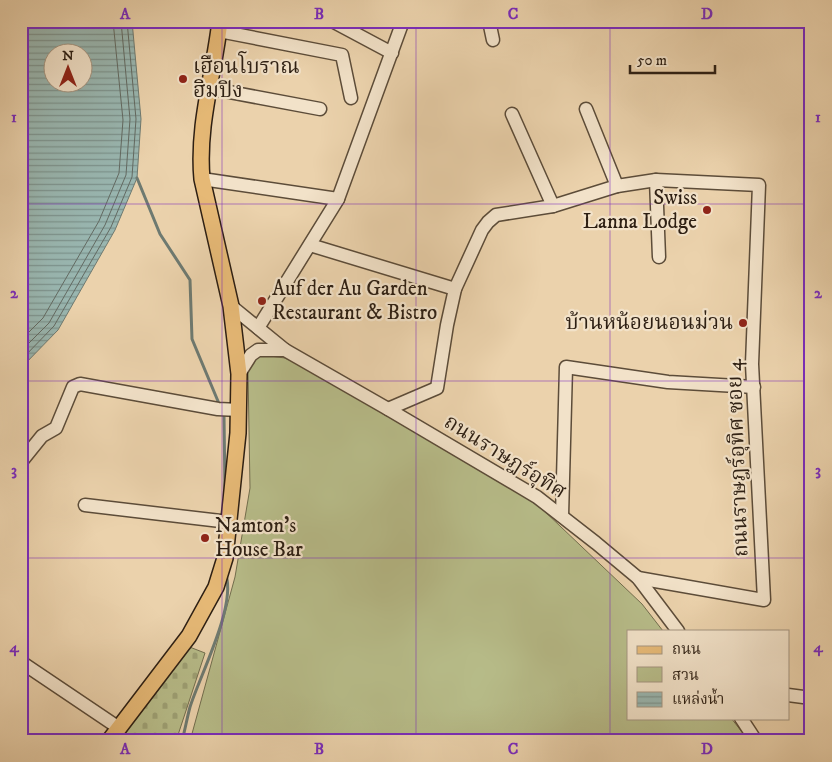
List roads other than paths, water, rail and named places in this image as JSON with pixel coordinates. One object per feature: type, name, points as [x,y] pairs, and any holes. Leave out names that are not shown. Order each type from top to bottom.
[{"type":"main road","points":[[109,741],[189,636],[216,587],[225,558],[238,433],[235,410],[239,374],[231,306],[202,179],[200,158],[201,134],[219,26]]},
{"type":"street","points":[[332,21],[392,53]]},
{"type":"street","points":[[258,328],[338,198],[403,21]]},
{"type":"street","points":[[489,21],[493,40]]},
{"type":"street","points":[[219,26],[342,54],[351,98]]},
{"type":"street","points":[[208,88],[320,109]]},
{"type":"street","points":[[586,110],[617,186]]},
{"type":"street","points":[[512,114],[553,206]]},
{"type":"street","points":[[202,179],[338,198]]},
{"type":"street","points":[[388,409],[437,388],[455,289],[482,230],[496,215],[553,206],[617,186],[656,180],[659,257]]},
{"type":"street","name":"ถนนราษฎร์อุทิศ ซอย 4","points":[[638,578],[764,600],[753,354],[759,185],[656,180]]},
{"type":"street","points":[[310,245],[455,289]]},
{"type":"street","name":"ถนนราษฎร์อุทิศ","points":[[231,306],[285,350],[537,496],[638,578],[677,630]]},
{"type":"street","name":"ถนนราษฎร์อุทิศ","points":[[239,374],[251,355],[258,350],[285,350]]},
{"type":"street","points":[[562,516],[566,366],[668,382],[754,387]]},
{"type":"street","points":[[21,462],[42,436],[56,428],[73,387],[76,385],[85,383],[218,409],[235,410]]},
{"type":"street","points":[[85,505],[229,522]]},
{"type":"street","points":[[21,662],[119,728]]},
{"type":"street","points":[[790,695],[811,698]]},
{"type":"street","points":[[742,720],[756,741]]},
{"type":"water","points":[[21,21],[132,21],[141,119],[137,178],[115,230],[58,330],[21,368]]},
{"type":"waterway","points":[[137,178],[160,234],[190,280],[192,339],[220,406]]},
{"type":"waterway","points":[[222,412],[224,416],[225,493]]},
{"type":"waterway","points":[[182,741],[190,707],[222,622],[228,589],[226,575]]},
{"type":"place","name":"เฮือนโบราณ ฮิมปิง","points":[[183,79]]},
{"type":"place","name":"Swiss Lanna Lodge","points":[[707,210]]},
{"type":"place","name":"Auf der Au Garden Restaurant & Bistro","points":[[262,301]]},
{"type":"place","name":"บ้านหน้อยนอนม่วน","points":[[743,323]]},
{"type":"place","name":"Namton's House Bar","points":[[205,538]]}]
